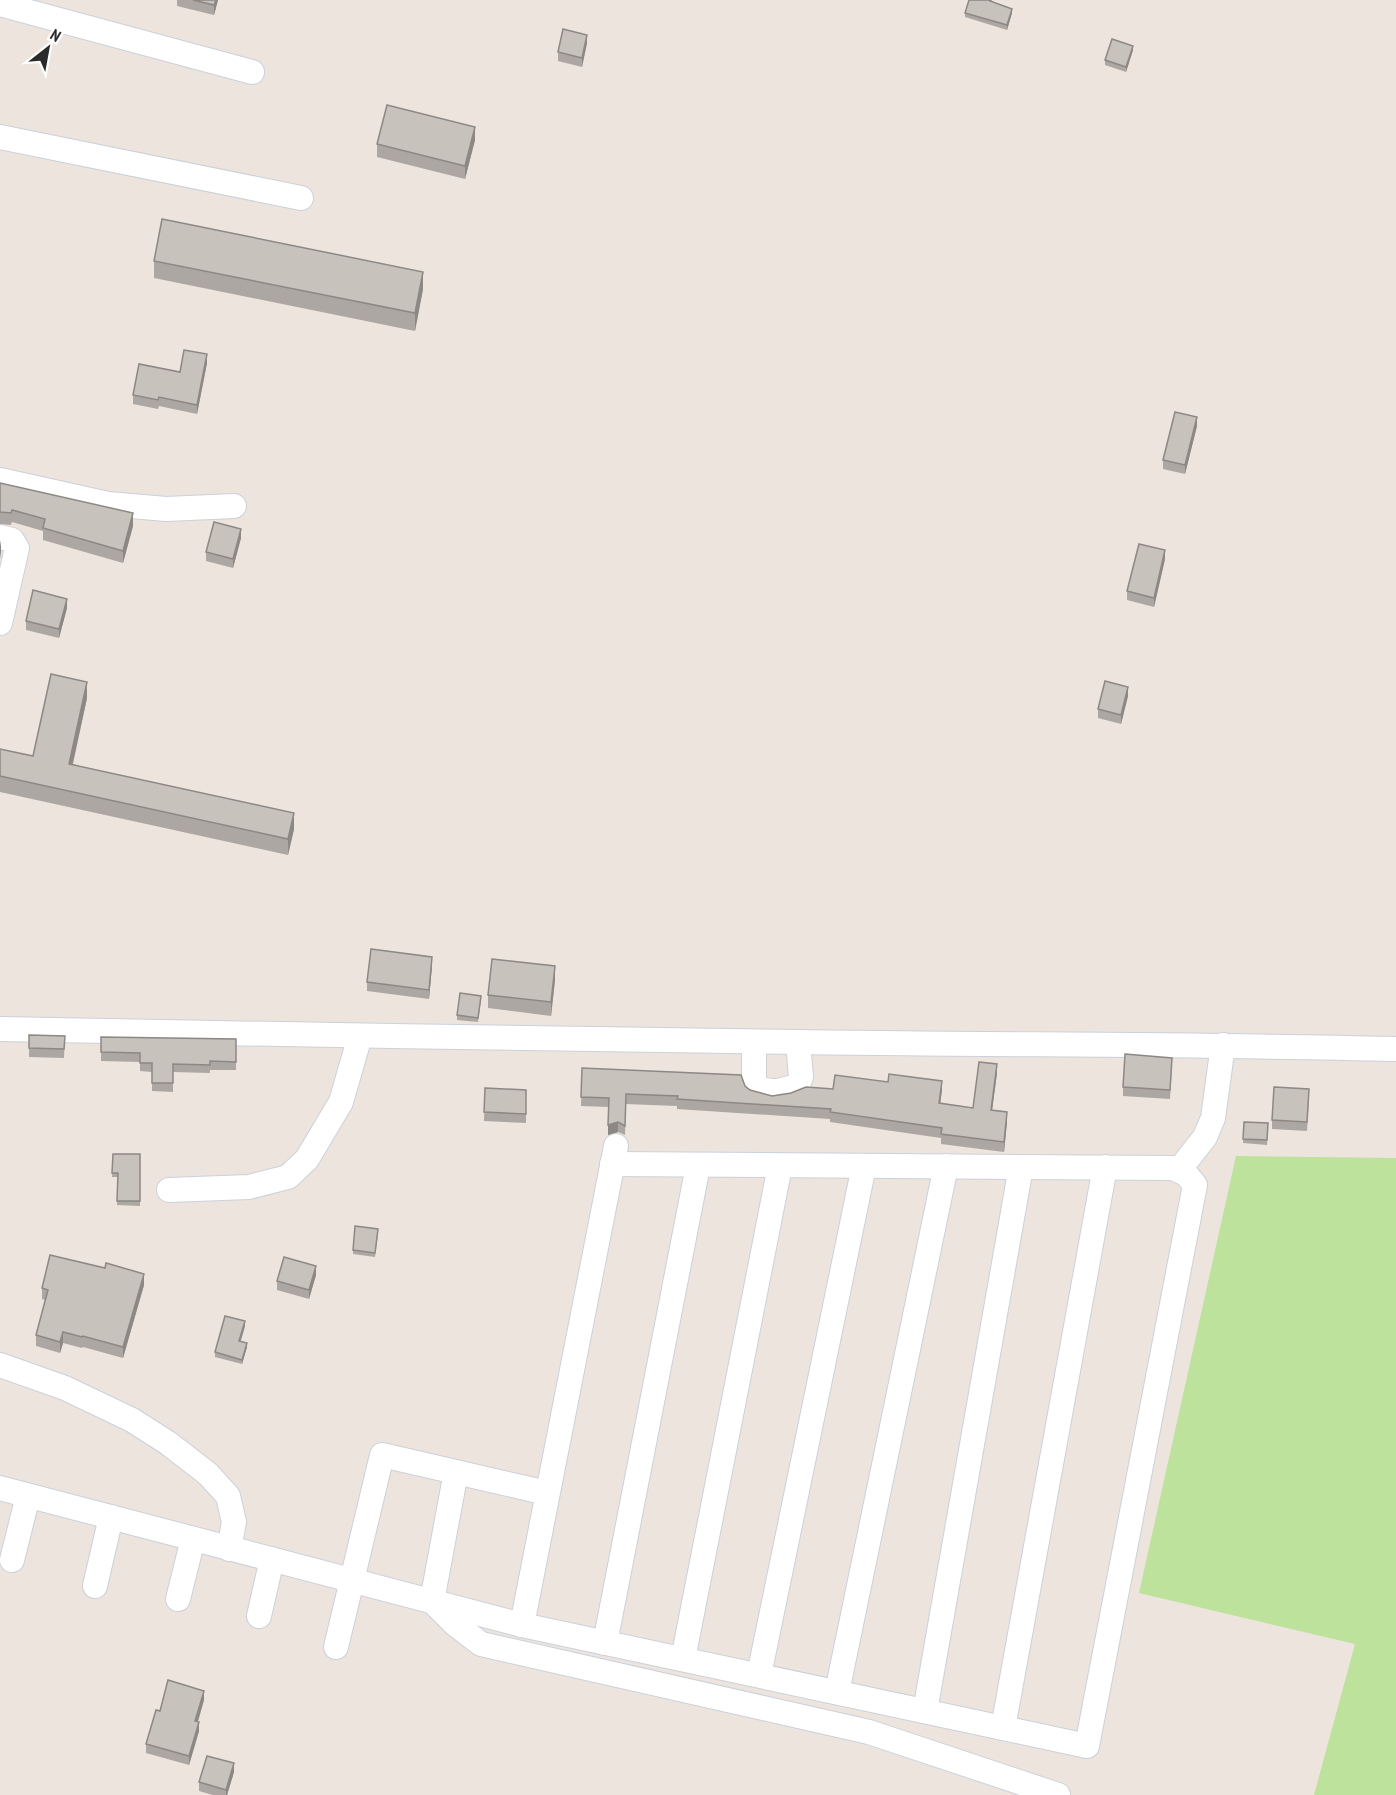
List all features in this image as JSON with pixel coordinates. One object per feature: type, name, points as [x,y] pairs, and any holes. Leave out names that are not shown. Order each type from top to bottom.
[{"type":"street","points":[[0,4],[252,72]]},
{"type":"street","points":[[0,137],[301,198]]},
{"type":"street","points":[[0,480],[108,504],[166,509],[234,506]]},
{"type":"street","points":[[0,537],[12,540],[17,548],[0,624]]},
{"type":"street","points":[[0,1029],[754,1042],[1223,1045],[1396,1049]]},
{"type":"street","points":[[169,1190],[249,1187],[288,1177],[307,1159],[341,1102],[360,1036]]},
{"type":"street","points":[[754,1042],[756,1087],[767,1092],[789,1089],[798,1085],[801,1077],[798,1042]]},
{"type":"street","points":[[1179,1170],[1205,1137],[1213,1118],[1223,1045]]},
{"type":"street","points":[[0,1488],[522,1625],[1087,1746],[1195,1185],[1186,1174],[1173,1167],[698,1166],[614,1155],[522,1625]]},
{"type":"street","points":[[604,1642],[698,1166]]},
{"type":"street","points":[[683,1659],[780,1166]]},
{"type":"street","points":[[759,1676],[864,1166]]},
{"type":"street","points":[[837,1692],[946,1166]]},
{"type":"street","points":[[925,1711],[1021,1167]]},
{"type":"street","points":[[1003,1728],[1105,1167]]},
{"type":"street","points":[[0,1365],[65,1388],[132,1420],[168,1443],[208,1474],[228,1496],[234,1522],[229,1549]]},
{"type":"street","points":[[336,1647],[382,1455],[547,1494]]},
{"type":"street","points":[[432,1601],[456,1472]]},
{"type":"street","points":[[12,1560],[28,1496]]},
{"type":"street","points":[[95,1586],[111,1517]]},
{"type":"street","points":[[178,1599],[193,1539]]},
{"type":"street","points":[[259,1616],[272,1559]]},
{"type":"street","points":[[432,1601],[481,1644],[869,1732],[1058,1795]]},
{"type":"green space","points":[[1236,1156],[1396,1158],[1396,1795],[1314,1795],[1355,1644],[1139,1593]]},
{"type":"building","points":[[193,0],[216,0],[214,5]]},
{"type":"building","points":[[969,0],[991,0],[1012,9],[1007,25],[965,13]]},
{"type":"building","points":[[563,29],[587,35],[582,58],[558,52]]},
{"type":"building","points":[[1112,39],[1133,46],[1126,67],[1105,60]]},
{"type":"building","points":[[387,105],[475,127],[465,166],[377,144]]},
{"type":"building","points":[[162,219],[423,272],[415,313],[154,261]]},
{"type":"building","points":[[184,350],[207,354],[197,405],[159,397],[158,400],[133,395],[139,364],[180,372]]},
{"type":"building","points":[[1175,412],[1197,417],[1185,465],[1163,460]]},
{"type":"building","points":[[0,483],[133,513],[123,551],[43,528],[45,519],[12,510],[11,513],[0,512]]},
{"type":"building","points":[[214,522],[241,529],[233,559],[206,552]]},
{"type":"building","points":[[1139,544],[1165,550],[1154,598],[1127,591]]},
{"type":"building","points":[[33,590],[67,599],[59,629],[26,621]]},
{"type":"building","points":[[51,674],[87,682],[69,764],[294,813],[288,839],[0,776],[0,749],[33,756]]},
{"type":"building","points":[[1105,681],[1128,687],[1121,715],[1098,709]]},
{"type":"building","points":[[371,949],[432,957],[429,990],[367,982]]},
{"type":"building","points":[[492,959],[555,966],[551,1002],[488,995]]},
{"type":"building","points":[[460,993],[481,996],[478,1018],[457,1015]]},
{"type":"building","points":[[29,1035],[65,1036],[64,1049],[29,1048]]},
{"type":"building","points":[[101,1037],[236,1039],[236,1062],[210,1061],[210,1065],[173,1064],[173,1083],[152,1083],[152,1063],[140,1063],[140,1053],[101,1052]]},
{"type":"building","points":[[1125,1054],[1172,1058],[1170,1090],[1123,1087]]},
{"type":"building","points":[[979,1062],[997,1064],[991,1110],[1007,1112],[1004,1142],[941,1134],[942,1128],[830,1112],[831,1109],[677,1099],[678,1096],[626,1094],[625,1126],[618,1122],[608,1125],[609,1098],[581,1097],[582,1068],[741,1075],[745,1086],[750,1090],[772,1096],[791,1093],[806,1087],[833,1089],[835,1075],[888,1082],[889,1074],[942,1081],[939,1103],[973,1108]]},
{"type":"building","points":[[1274,1087],[1309,1089],[1307,1122],[1272,1120]]},
{"type":"building","points":[[485,1088],[526,1090],[526,1114],[484,1112]]},
{"type":"building","points":[[1244,1122],[1268,1123],[1267,1140],[1243,1139]]},
{"type":"building","points":[[113,1154],[140,1154],[140,1201],[117,1201],[118,1173],[112,1173]]},
{"type":"building","points":[[355,1226],[378,1229],[375,1253],[353,1250]]},
{"type":"building","points":[[50,1255],[105,1268],[106,1263],[144,1274],[123,1347],[63,1332],[60,1342],[36,1335],[48,1290],[42,1288]]},
{"type":"building","points":[[284,1257],[316,1266],[309,1290],[277,1281]]},
{"type":"building","points":[[225,1316],[245,1321],[239,1341],[247,1343],[242,1360],[215,1352]]},
{"type":"building","points":[[168,1680],[204,1691],[195,1721],[199,1722],[189,1756],[146,1744],[156,1710],[160,1711]]},
{"type":"building","points":[[207,1756],[234,1763],[226,1790],[199,1782]]}]
